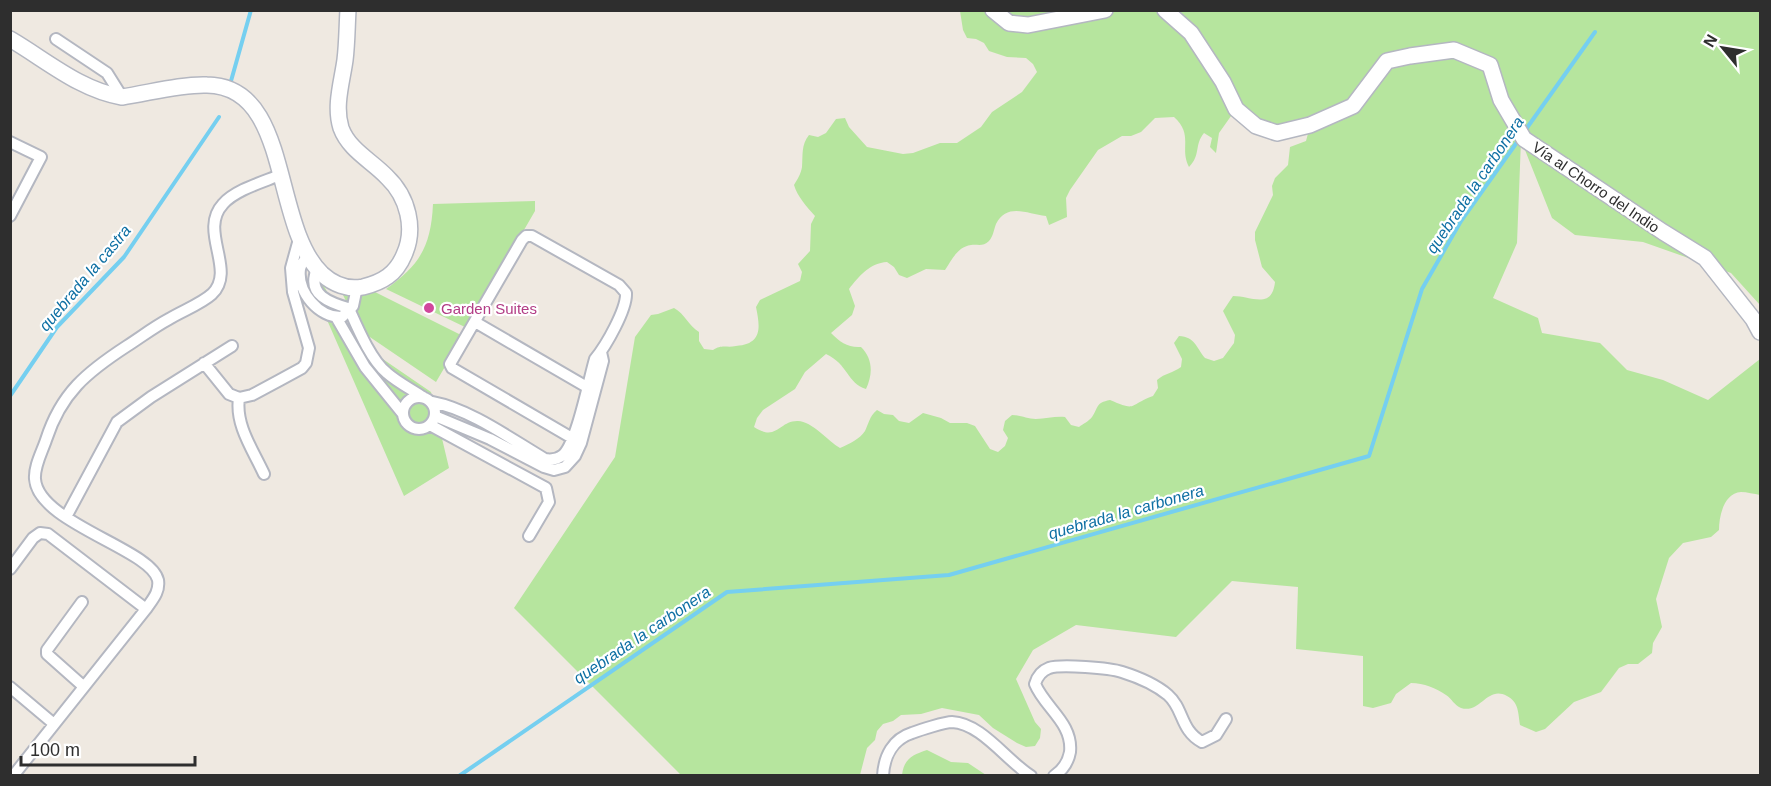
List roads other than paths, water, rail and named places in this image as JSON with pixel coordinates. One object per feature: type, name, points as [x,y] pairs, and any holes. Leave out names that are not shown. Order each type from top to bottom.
[{"type":"street","points":[[10,39],[79,82],[95,90],[122,97],[207,84],[228,88],[246,99],[258,113],[270,134],[292,221],[307,256],[327,279],[340,286],[357,287],[390,277],[402,261],[410,242],[410,227],[406,207],[396,187],[351,144],[341,128],[338,107],[345,60],[348,10]]},
{"type":"street","points":[[993,10],[1009,23],[1028,25],[1105,10]]},
{"type":"street","name":"Vía al Chorro del Indio","points":[[1166,10],[1191,33],[1223,82],[1236,109],[1256,126],[1277,133],[1310,125],[1353,106],[1387,61],[1454,50],[1490,65],[1501,100],[1524,139],[1705,258],[1761,332]]},
{"type":"street","points":[[56,39],[108,74],[122,97]]},
{"type":"street","points":[[10,142],[41,157],[10,216]]},
{"type":"street","points":[[13,776],[146,609],[158,589],[154,573],[138,559],[66,517],[41,495],[35,479],[52,420],[76,386],[95,368],[165,321],[212,294],[219,284],[221,275],[213,228],[218,211],[224,202],[250,187],[280,175]]},
{"type":"street","points":[[403,414],[405,405],[409,401],[418,397],[427,399],[453,408],[544,467],[554,470],[566,467],[575,456],[591,390],[603,361],[601,352],[624,309],[626,292],[619,285],[532,236],[526,236],[522,240],[450,364],[452,368],[577,441]]},
{"type":"street","points":[[204,363],[229,394],[239,398],[252,395],[302,368],[308,358],[309,348],[293,292],[291,268],[299,239]]},
{"type":"street","points":[[307,256],[300,267],[301,277],[309,299],[315,307],[333,317],[342,317],[351,310]]},
{"type":"street","points":[[317,269],[313,280],[320,295],[351,310]]},
{"type":"street","points":[[357,287],[351,310],[358,329],[381,367],[427,399],[433,420],[546,488],[549,502],[529,536]]},
{"type":"street","points":[[336,317],[365,367],[411,427],[421,429],[433,420]]},
{"type":"street","points":[[475,322],[591,390]]},
{"type":"street","points":[[66,517],[117,422],[151,397],[232,346]]},
{"type":"street","points":[[239,398],[237,409],[240,422],[264,474]]},
{"type":"street","points":[[433,420],[492,434]]},
{"type":"street","points":[[10,569],[33,538],[40,534],[48,534],[146,609]]},
{"type":"street","points":[[82,602],[47,650],[47,654],[83,686]]},
{"type":"street","points":[[1054,776],[1068,763],[1070,748],[1067,732],[1035,686],[1037,677],[1049,668],[1065,666],[1120,671],[1141,679],[1168,695],[1175,704],[1187,730],[1202,742],[1216,735],[1226,719]]},
{"type":"street","points":[[10,687],[54,724]]},
{"type":"street","points":[[883,776],[887,756],[900,738],[952,722],[986,738],[1031,776]]},
{"type":"waterway","name":"quebrada la castra","points":[[231,81],[251,10]]},
{"type":"waterway","name":"quebrada la carbonera","points":[[1524,132],[1595,32]]},
{"type":"waterway","name":"quebrada la castra","points":[[10,396],[57,327],[124,257],[219,117]]},
{"type":"waterway","name":"quebrada la carbonera","points":[[459,776],[727,592],[949,575],[1369,456],[1422,289],[1461,221],[1520,138]]},
{"type":"place","name":"Garden Suites","points":[[429,308]]}]
